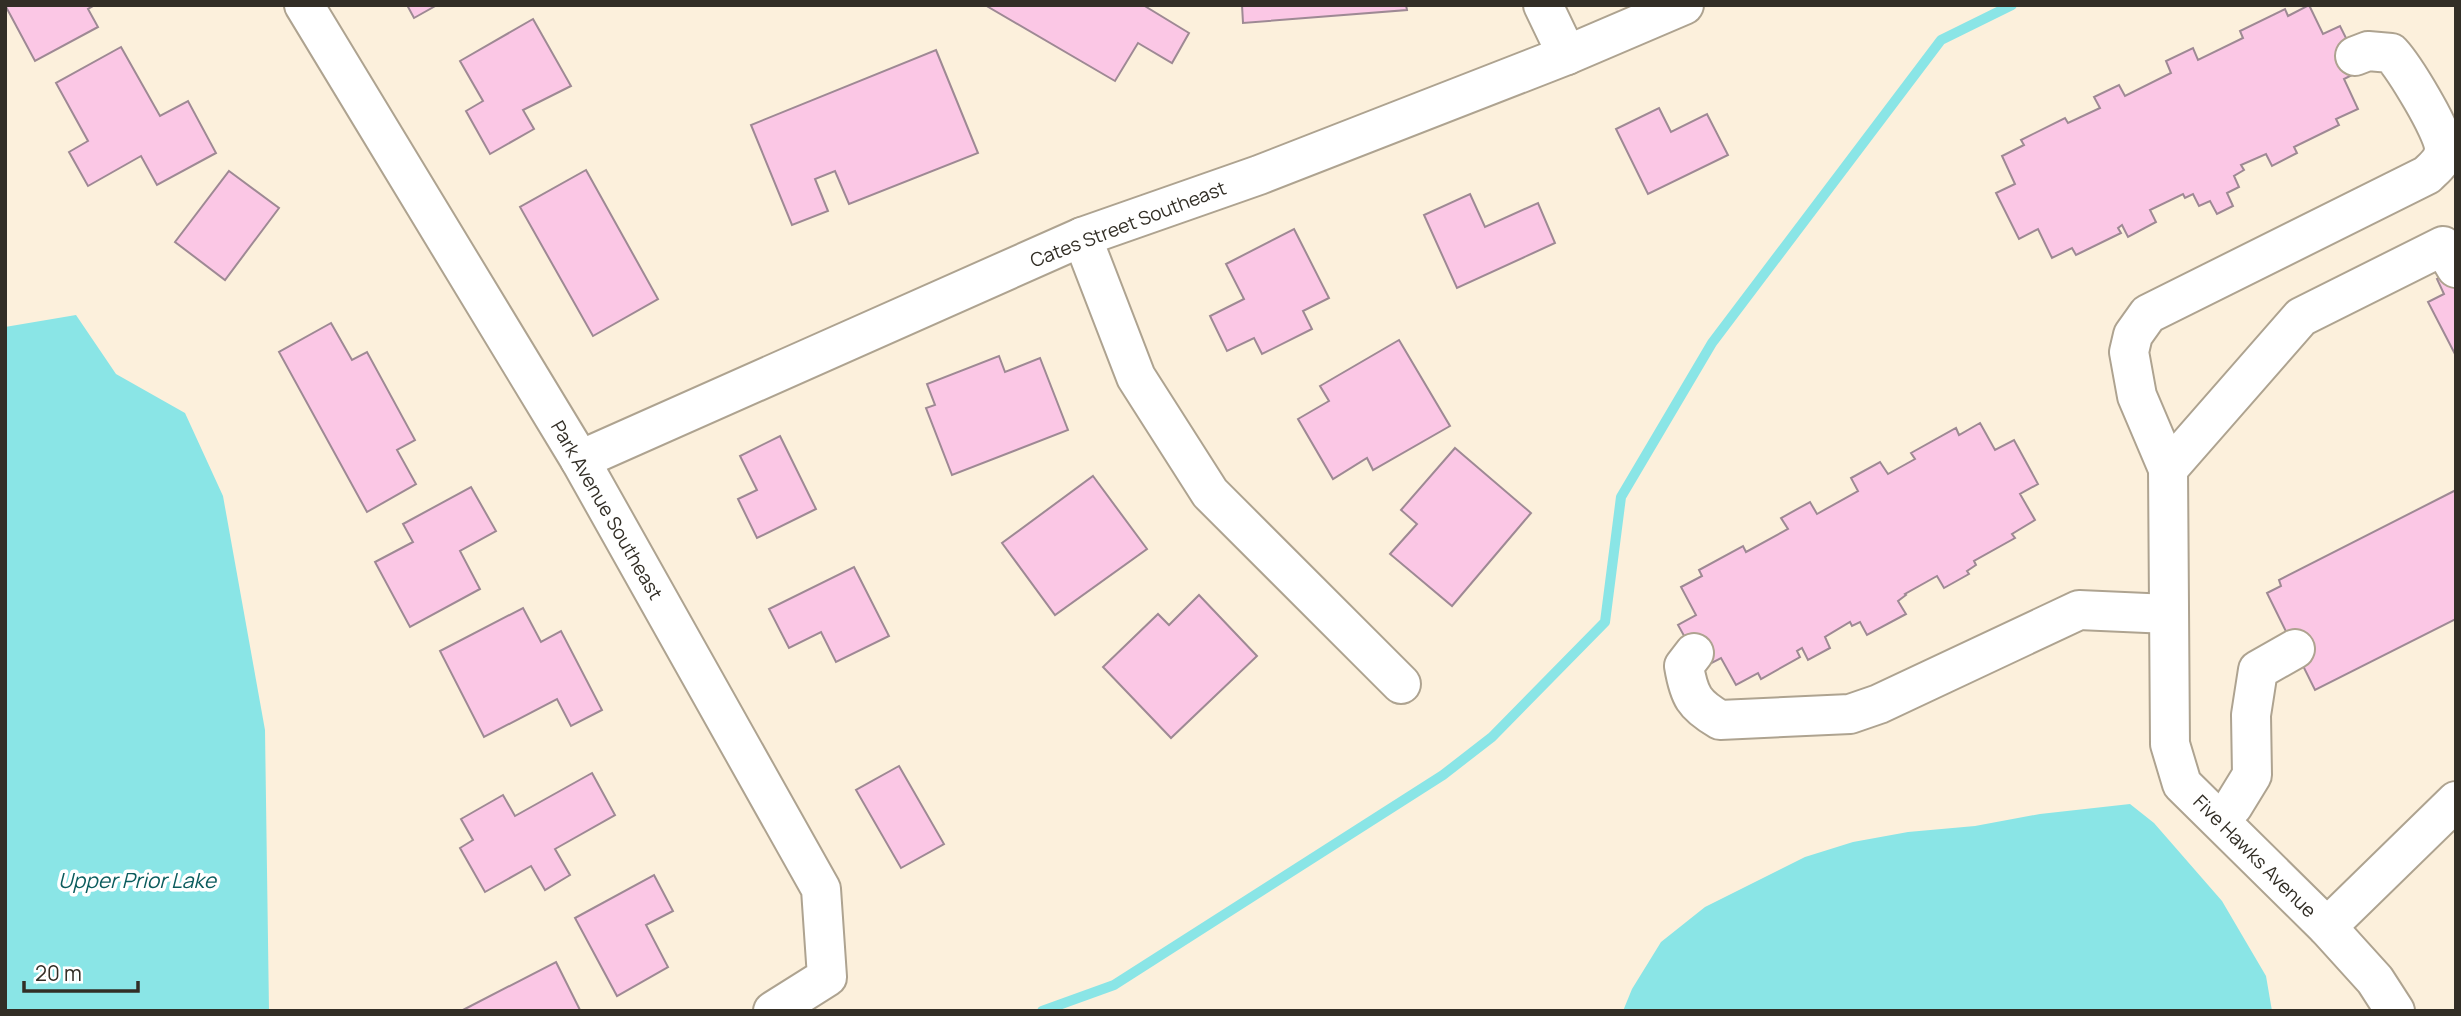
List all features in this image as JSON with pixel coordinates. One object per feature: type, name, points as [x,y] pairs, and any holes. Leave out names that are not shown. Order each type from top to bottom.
[{"type":"street","name":"Park Avenue Southeast","points":[[304,5],[580,460],[821,889],[827,978],[773,1011]]},
{"type":"street","points":[[1543,5],[1567,55]]},
{"type":"street","name":"Cates Street Southeast","points":[[580,460],[1082,237],[1259,175],[1567,55],[1684,5]]},
{"type":"street","points":[[2356,56],[2368,51],[2383,51],[2391,53],[2400,63],[2441,135],[2444,150],[2440,163],[2427,175],[2148,314],[2133,335],[2129,352],[2137,396],[2168,469],[2301,317],[2443,246],[2456,268]]},
{"type":"street","points":[[1082,237],[1136,377],[1210,493],[1401,684]]},
{"type":"street","name":"Five Hawks Avenue","points":[[2168,469],[2170,744],[2182,784],[2328,927],[2375,980],[2395,1011]]},
{"type":"street","points":[[1693,653],[1685,666],[1690,695],[1702,710],[1720,720],[1850,713],[1880,704],[2078,610],[2169,614]]},
{"type":"street","points":[[2219,819],[2233,806],[2252,775],[2251,715],[2258,670],[2295,649]]},
{"type":"street","points":[[2328,927],[2456,801]]},
{"type":"water","name":"Upper Prior Lake","points":[[76,315],[116,374],[185,413],[223,496],[265,730],[269,1011],[5,1011],[5,327]]},
{"type":"water","points":[[2130,804],[2154,823],[2222,901],[2266,976],[2272,1011],[1623,1011],[1632,989],[1661,942],[1705,907],[1805,857],[1853,842],[1908,832],[1975,826],[2040,814]]},
{"type":"building","points":[[5,5],[95,5],[88,9],[98,27],[35,61]]},
{"type":"building","points":[[407,5],[437,5],[414,18]]},
{"type":"building","points":[[985,5],[1143,5],[1189,33],[1172,63],[1138,43],[1115,81]]},
{"type":"building","points":[[1242,5],[1406,5],[1407,10],[1243,23]]},
{"type":"building","points":[[2309,5],[2323,34],[2340,26],[2362,70],[2344,79],[2358,109],[2336,119],[2339,125],[2294,147],[2297,153],[2272,166],[2266,154],[2241,165],[2244,170],[2234,176],[2239,187],[2227,193],[2233,206],[2217,214],[2210,201],[2199,206],[2193,194],[2185,198],[2183,194],[2150,210],[2156,222],[2128,237],[2122,225],[2118,228],[2121,233],[2076,255],[2072,248],[2052,258],[2038,229],[2019,239],[1996,193],[2015,184],[2002,156],[2024,145],[2021,140],[2065,118],[2068,123],[2100,108],[2094,97],[2119,85],[2125,96],[2171,73],[2166,61],[2193,48],[2198,60],[2243,38],[2240,31],[2285,9],[2288,16]]},
{"type":"building","points":[[533,19],[571,86],[523,110],[534,129],[490,154],[466,111],[483,101],[460,61]]},
{"type":"building","points":[[121,47],[160,116],[188,101],[216,153],[157,185],[141,156],[88,186],[69,152],[88,141],[56,83]]},
{"type":"building","points":[[936,50],[978,153],[849,204],[835,171],[815,179],[828,211],[792,225],[751,125]]},
{"type":"building","points":[[1659,108],[1671,132],[1707,114],[1728,155],[1648,194],[1616,129]]},
{"type":"building","points":[[586,170],[658,299],[593,336],[520,207]]},
{"type":"building","points":[[229,171],[279,208],[225,280],[175,242]]},
{"type":"building","points":[[1470,194],[1485,227],[1538,203],[1555,243],[1457,288],[1424,215]]},
{"type":"building","points":[[1294,229],[1329,298],[1303,311],[1312,329],[1262,354],[1254,338],[1227,351],[1210,316],[1244,299],[1226,264]]},
{"type":"building","points":[[2456,269],[2456,356],[2428,302],[2444,294],[2437,279]]},
{"type":"building","points":[[331,323],[352,360],[367,352],[415,440],[397,450],[416,484],[367,512],[279,352]]},
{"type":"building","points":[[1399,340],[1450,426],[1373,470],[1367,458],[1333,479],[1298,419],[1329,401],[1320,386]]},
{"type":"building","points":[[999,356],[1005,372],[1040,358],[1068,430],[952,475],[926,408],[935,405],[927,384]]},
{"type":"building","points":[[1980,423],[1995,450],[2014,440],[2038,484],[2020,494],[2035,520],[2012,534],[2015,538],[1974,561],[1976,565],[1967,571],[1969,574],[1944,588],[1937,576],[1905,594],[1898,601],[1906,614],[1867,635],[1860,622],[1852,626],[1850,622],[1825,637],[1830,648],[1808,660],[1802,648],[1797,651],[1800,657],[1761,679],[1758,673],[1736,685],[1721,658],[1702,668],[1678,625],[1696,615],[1681,587],[1702,576],[1699,570],[1743,546],[1746,552],[1788,529],[1781,518],[1810,502],[1817,514],[1858,491],[1851,478],[1880,462],[1888,474],[1915,459],[1911,453],[1956,428],[1959,435]]},
{"type":"building","points":[[780,436],[816,509],[757,538],[738,499],[757,490],[740,456]]},
{"type":"building","points":[[1455,448],[1531,513],[1452,606],[1390,554],[1417,524],[1401,510]]},
{"type":"building","points":[[1093,476],[1147,549],[1055,615],[1002,543]]},
{"type":"building","points":[[471,487],[496,531],[460,551],[480,589],[410,627],[375,562],[413,542],[403,524]]},
{"type":"building","points":[[2456,490],[2456,619],[2315,690],[2267,593],[2281,586],[2279,580]]},
{"type":"building","points":[[854,567],[889,636],[836,662],[821,632],[789,648],[769,609]]},
{"type":"building","points":[[1199,595],[1257,656],[1171,738],[1103,667],[1158,614],[1169,625]]},
{"type":"building","points":[[523,608],[541,642],[561,631],[602,710],[571,726],[557,699],[484,737],[440,651]]},
{"type":"building","points":[[899,766],[944,844],[901,868],[856,790]]},
{"type":"building","points":[[592,773],[615,815],[555,849],[570,875],[545,890],[531,866],[485,892],[460,848],[473,840],[461,819],[503,795],[515,816]]},
{"type":"building","points":[[654,875],[673,911],[646,925],[668,967],[617,996],[575,918]]},
{"type":"building","points":[[556,962],[580,1010],[461,1011]]},
{"type":"waterway","points":[[1042,1011],[1114,985],[1443,775],[1492,737],[1605,622],[1621,497],[1712,343],[1941,40],[2012,5]]}]
